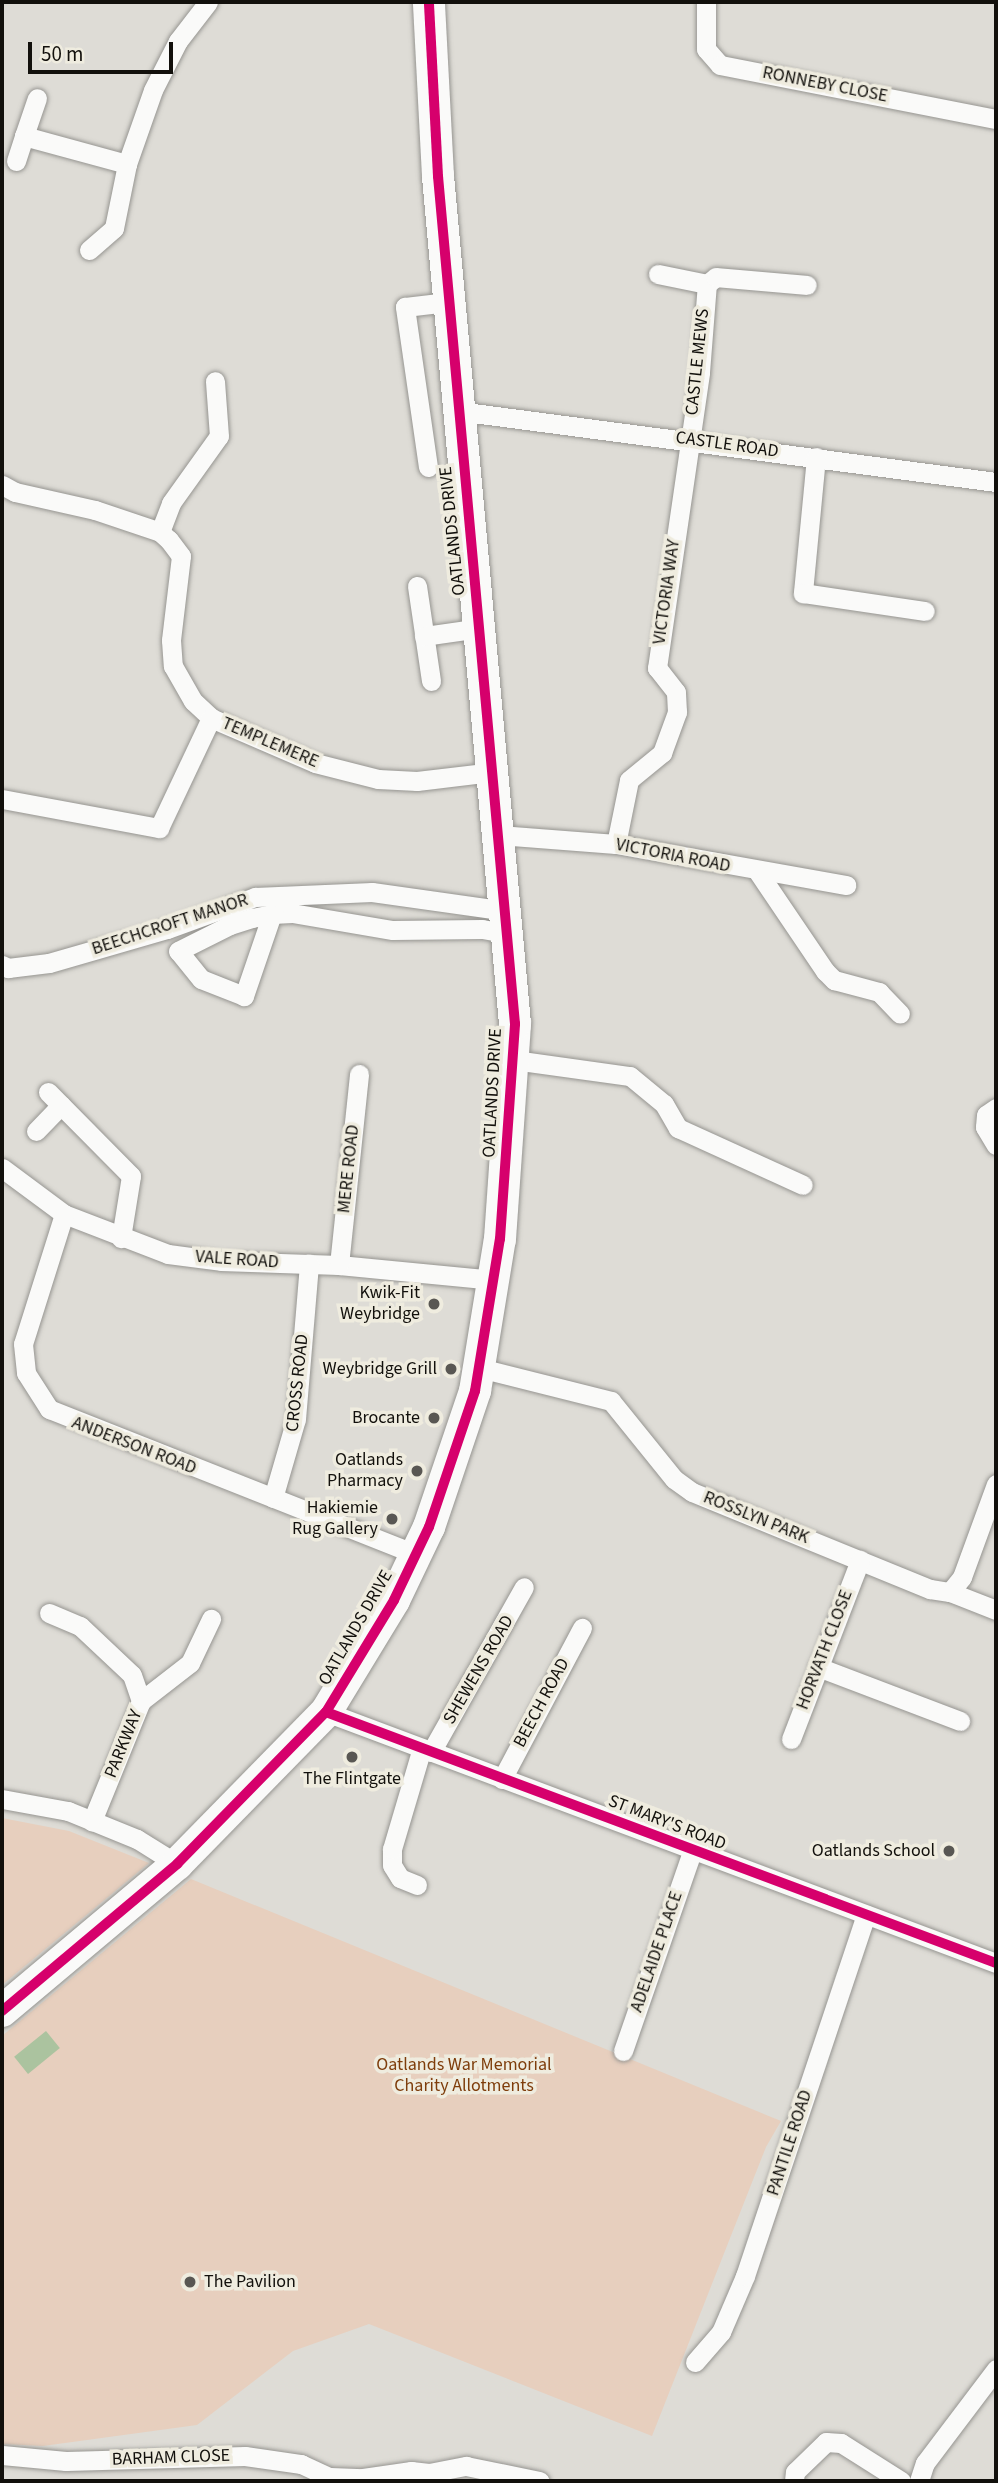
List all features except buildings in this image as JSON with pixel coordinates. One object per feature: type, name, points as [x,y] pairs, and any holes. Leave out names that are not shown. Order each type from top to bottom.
[{"type":"main road","name":"OATLANDS DRIVE","points":[[2,2011],[177,1864],[327,1712],[416,1554],[450,1475],[480,1368],[494,1280],[514,1060],[508,923],[448,302],[429,2]]},
{"type":"street","name":"RONNEBY CLOSE","points":[[706,2],[706,49],[720,65],[996,119]]},
{"type":"street","points":[[89,250],[114,228],[127,164],[153,90],[178,41],[204,3]]},
{"type":"street","points":[[16,161],[37,98]]},
{"type":"street","points":[[24,136],[127,164]]},
{"type":"street","name":"CASTLE MEWS","points":[[659,274],[707,284]]},
{"type":"street","name":"CASTLE MEWS","points":[[688,439],[700,372],[707,284],[716,276],[807,285]]},
{"type":"street","points":[[428,467],[405,307],[448,302]]},
{"type":"street","points":[[2,485],[160,532],[172,503],[219,436],[215,381]]},
{"type":"street","name":"CASTLE ROAD","points":[[458,411],[688,439],[996,482]]},
{"type":"street","name":"VICTORIA WAY","points":[[616,844],[629,780],[662,753],[677,712],[676,692],[657,668],[688,439]]},
{"type":"street","points":[[816,457],[803,593],[925,611]]},
{"type":"street","name":"TEMPLEMERE","points":[[160,532],[181,556],[171,640],[173,666],[193,701],[211,718],[315,763],[378,779],[417,781],[493,772]]},
{"type":"street","points":[[417,586],[431,681]]},
{"type":"street","points":[[424,636],[480,628]]},
{"type":"street","points":[[2,800],[159,828],[211,718]]},
{"type":"street","name":"VICTORIA ROAD","points":[[499,835],[616,844],[758,872],[846,885]]},
{"type":"street","points":[[758,872],[825,971],[834,980],[879,992],[900,1014]]},
{"type":"street","name":"BEECHCROFT MANOR","points":[[2,965],[8,968],[49,963],[167,929],[255,897],[372,892],[508,923]]},
{"type":"street","points":[[272,914],[244,996],[201,979],[178,951],[230,925],[272,914],[318,914],[393,930],[482,929],[508,923]]},
{"type":"street","points":[[514,1060],[630,1076],[664,1104],[678,1128],[803,1185]]},
{"type":"street","name":"MERE ROAD","points":[[339,1265],[359,1074]]},
{"type":"street","points":[[36,1131],[54,1098],[131,1176],[121,1238]]},
{"type":"street","points":[[996,1108],[986,1115],[985,1127],[996,1146]]},
{"type":"street","name":"VALE ROAD","points":[[2,1168],[64,1214],[168,1254],[221,1261],[339,1265],[494,1280]]},
{"type":"street","name":"ANDERSON ROAD","points":[[64,1214],[23,1344],[24,1366],[33,1390],[49,1409],[65,1420],[416,1554]]},
{"type":"street","name":"CROSS ROAD","points":[[273,1498],[296,1419],[309,1264]]},
{"type":"street","name":"ROSSLYN PARK","points":[[480,1368],[611,1401],[674,1479],[692,1492],[930,1589],[950,1592],[996,1610]]},
{"type":"street","points":[[950,1592],[962,1577],[996,1484]]},
{"type":"street","name":"HORVATH CLOSE","points":[[791,1739],[860,1560]]},
{"type":"street","name":"SHEWENS ROAD","points":[[417,1885],[400,1878],[392,1865],[392,1849],[426,1750],[524,1587]]},
{"type":"street","name":"PARKWAY","points":[[49,1613],[80,1626],[132,1675],[141,1701],[92,1821]]},
{"type":"street","points":[[141,1701],[190,1663],[211,1619]]},
{"type":"street","name":"BEECH ROAD","points":[[502,1779],[582,1628]]},
{"type":"street","points":[[818,1667],[960,1721]]},
{"type":"street","name":"ST MARY'S ROAD","points":[[327,1712],[692,1852],[996,1962]]},
{"type":"street","points":[[2,1799],[68,1811],[137,1839],[177,1864]]},
{"type":"street","name":"ADELAIDE PLACE","points":[[623,2051],[692,1852]]},
{"type":"street","name":"PANTILE ROAD","points":[[695,2362],[721,2332],[745,2276],[866,1915]]},
{"type":"street","points":[[919,2481],[925,2463],[996,2370]]},
{"type":"street","points":[[794,2481],[794,2472],[826,2442],[841,2443],[901,2481]]},
{"type":"street","name":"BARHAM CLOSE","points":[[2,2455],[51,2461],[245,2456],[301,2464],[333,2479]]},
{"type":"street","points":[[333,2479],[431,2477],[466,2466],[540,2481]]},
{"type":"green space","points":[[2,1818],[69,1831],[149,1863],[2,1985]]},
{"type":"green space","name":"Oatlands War Memorial Charity Allotments","points":[[191,1879],[781,2121],[766,2147],[652,2436],[369,2324],[293,2351],[197,2425],[43,2446],[2,2444],[2,2036]]},
{"type":"shaded area","points":[[46,2031],[60,2048],[28,2074],[14,2057]]},
{"type":"cycle path","points":[[2,2011],[177,1864],[326,1712],[394,1600],[429,1527],[475,1391],[500,1239],[515,1024],[438,176],[429,2]]},
{"type":"cycle path","points":[[326,1712],[996,1963]]},
{"type":"place","name":"Kwik-Fit Weybridge","points":[[434,1304]]},
{"type":"place","name":"Weybridge Grill","points":[[451,1369]]},
{"type":"place","name":"Brocante","points":[[434,1418]]},
{"type":"place","name":"Oatlands Pharmacy","points":[[417,1471]]},
{"type":"place","name":"Hakiemie Rug Gallery","points":[[392,1519]]},
{"type":"place","name":"The Flintgate","points":[[352,1757]]},
{"type":"place","name":"Oatlands School","points":[[949,1851]]},
{"type":"place","name":"The Pavilion","points":[[190,2282]]}]
